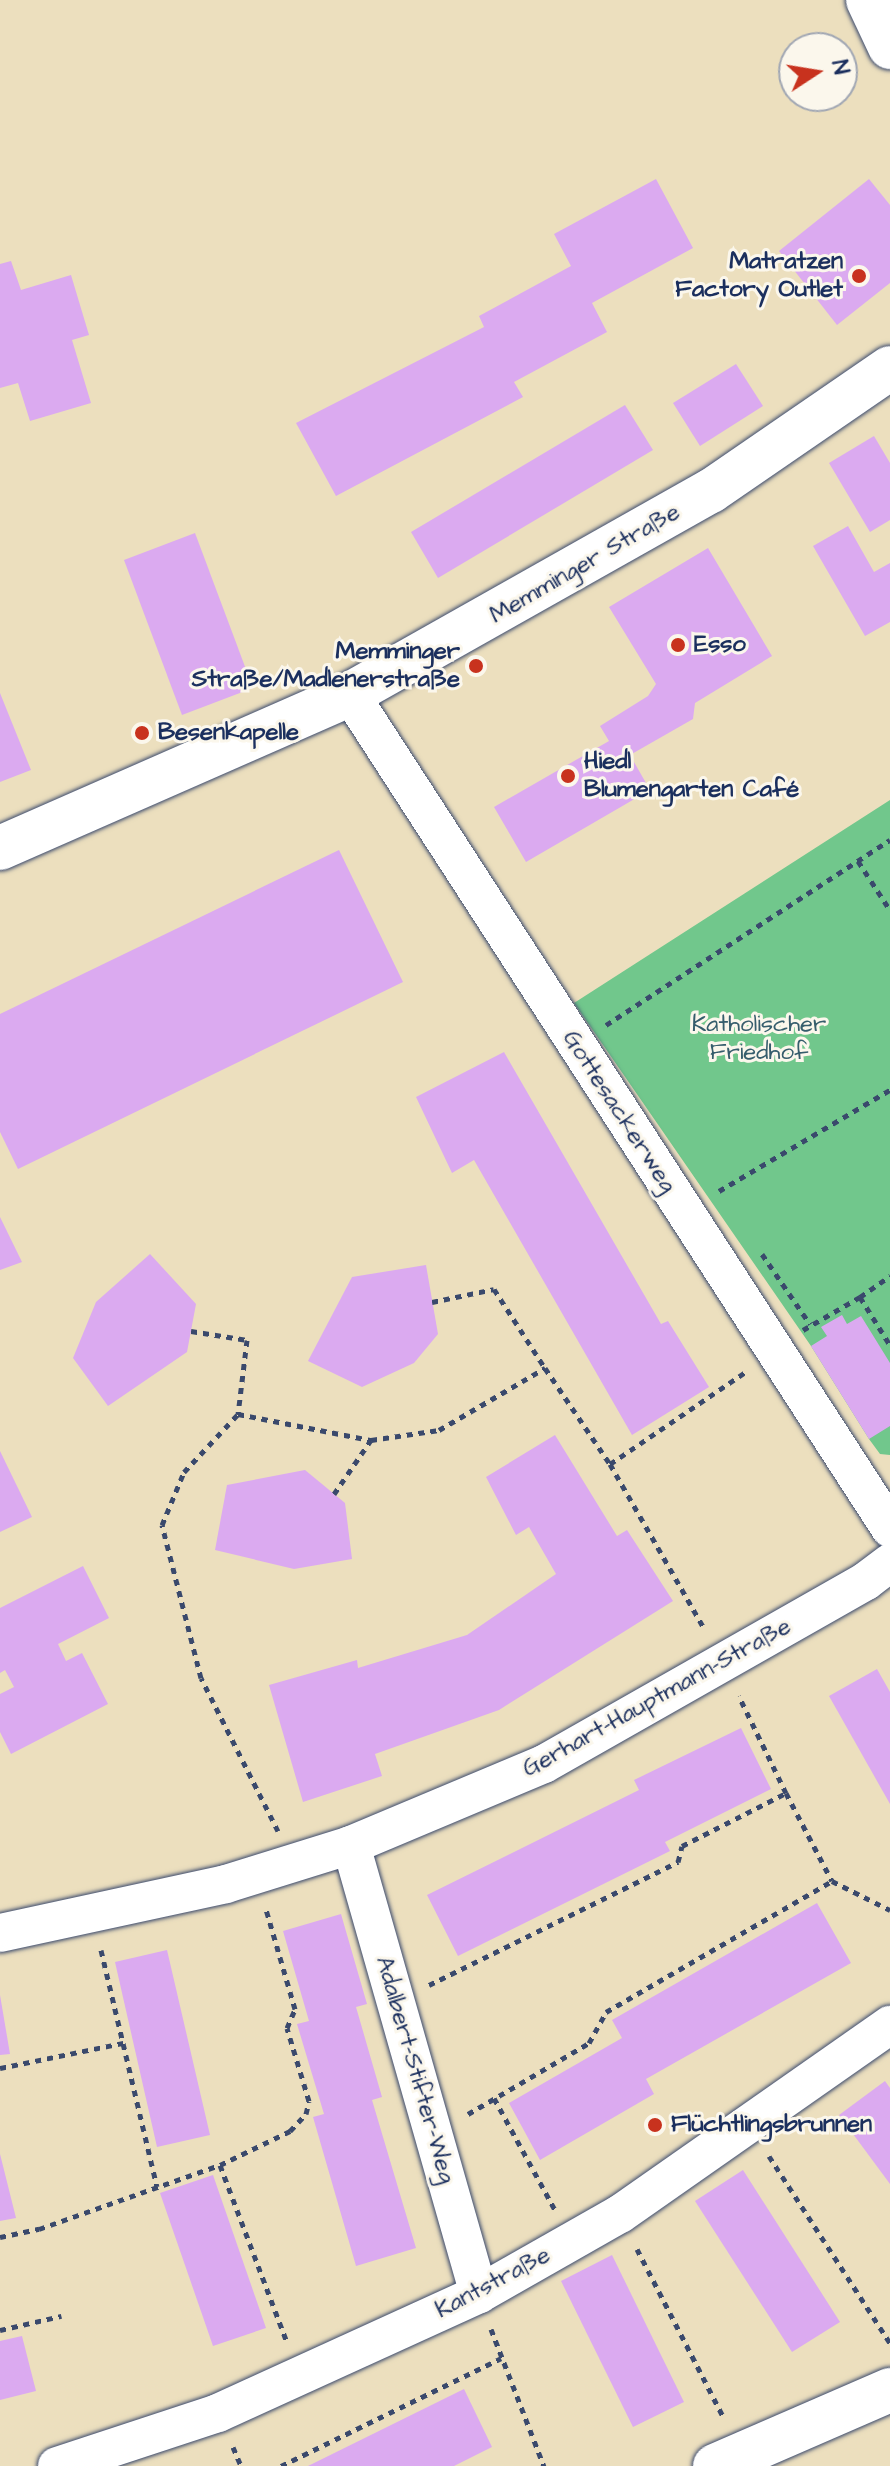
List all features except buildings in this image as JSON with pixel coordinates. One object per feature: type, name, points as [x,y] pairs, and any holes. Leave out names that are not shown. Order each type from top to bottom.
[{"type":"street","points":[[868,0],[890,47]]},
{"type":"street","name":"Memminger Straße","points":[[0,848],[350,694],[711,491],[890,368]]},
{"type":"street","name":"Gottesackerweg","points":[[350,694],[788,1342],[890,1528]]},
{"type":"street","name":"Gerhart-Hauptmann-Straße","points":[[0,1933],[255,1876],[351,1845],[544,1764],[724,1663],[890,1563]]},
{"type":"street","name":"Adalbert-Stifter-Weg","points":[[351,1845],[479,2294]]},
{"type":"street","name":"Kantstraße","points":[[57,2466],[169,2431],[479,2294],[620,2214],[890,2025]]},
{"type":"street","points":[[729,2460],[890,2390]]},
{"type":"path","points":[[603,1027],[890,840]]},
{"type":"path","points":[[858,861],[890,910]]},
{"type":"path","points":[[719,1191],[890,1090]]},
{"type":"path","points":[[610,1464],[890,1276]]},
{"type":"path","points":[[432,1302],[494,1289],[610,1464],[724,1663],[832,1881],[890,1910]]},
{"type":"path","points":[[860,1297],[890,1345]]},
{"type":"path","points":[[191,1331],[247,1340],[238,1414],[184,1472],[162,1525],[201,1678],[295,1864]]},
{"type":"path","points":[[238,1414],[371,1440],[439,1430],[545,1368]]},
{"type":"path","points":[[334,1494],[371,1440]]},
{"type":"path","points":[[396,2002],[678,1862],[682,1846],[786,1793]]},
{"type":"path","points":[[0,2237],[39,2229],[220,2165],[290,2131],[306,2114],[309,2101],[287,2028],[295,2009],[255,1876]]},
{"type":"path","points":[[432,2135],[589,2043],[606,2012],[832,1881]]},
{"type":"path","points":[[93,1914],[157,2186]]},
{"type":"path","points":[[285,1978],[295,1974]]},
{"type":"path","points":[[0,2068],[123,2043]]},
{"type":"path","points":[[301,2073],[310,2070]]},
{"type":"path","points":[[494,2098],[572,2241]]},
{"type":"path","points":[[750,2124],[890,2343]]},
{"type":"path","points":[[220,2165],[299,2376]]},
{"type":"path","points":[[652,2279],[729,2460]]},
{"type":"path","points":[[479,2294],[544,2466]]},
{"type":"path","points":[[0,2330],[61,2316]]},
{"type":"path","points":[[281,2466],[501,2358]]},
{"type":"green space","name":"Katholischer Friedhof","points":[[890,800],[890,1455],[880,1454],[869,1439],[811,1346],[574,1003]]},
{"type":"place","name":"Matratzen Factory Outlet","points":[[859,276]]},
{"type":"place","name":"Esso","points":[[678,645]]},
{"type":"place","name":"Memminger Straße/Madlenerstraße","points":[[476,666]]},
{"type":"place","name":"Besenkapelle","points":[[142,733]]},
{"type":"place","name":"Hiedl Blumengarten Café","points":[[568,776]]},
{"type":"place","name":"Flüchtlingsbrunnen","points":[[655,2125]]}]
